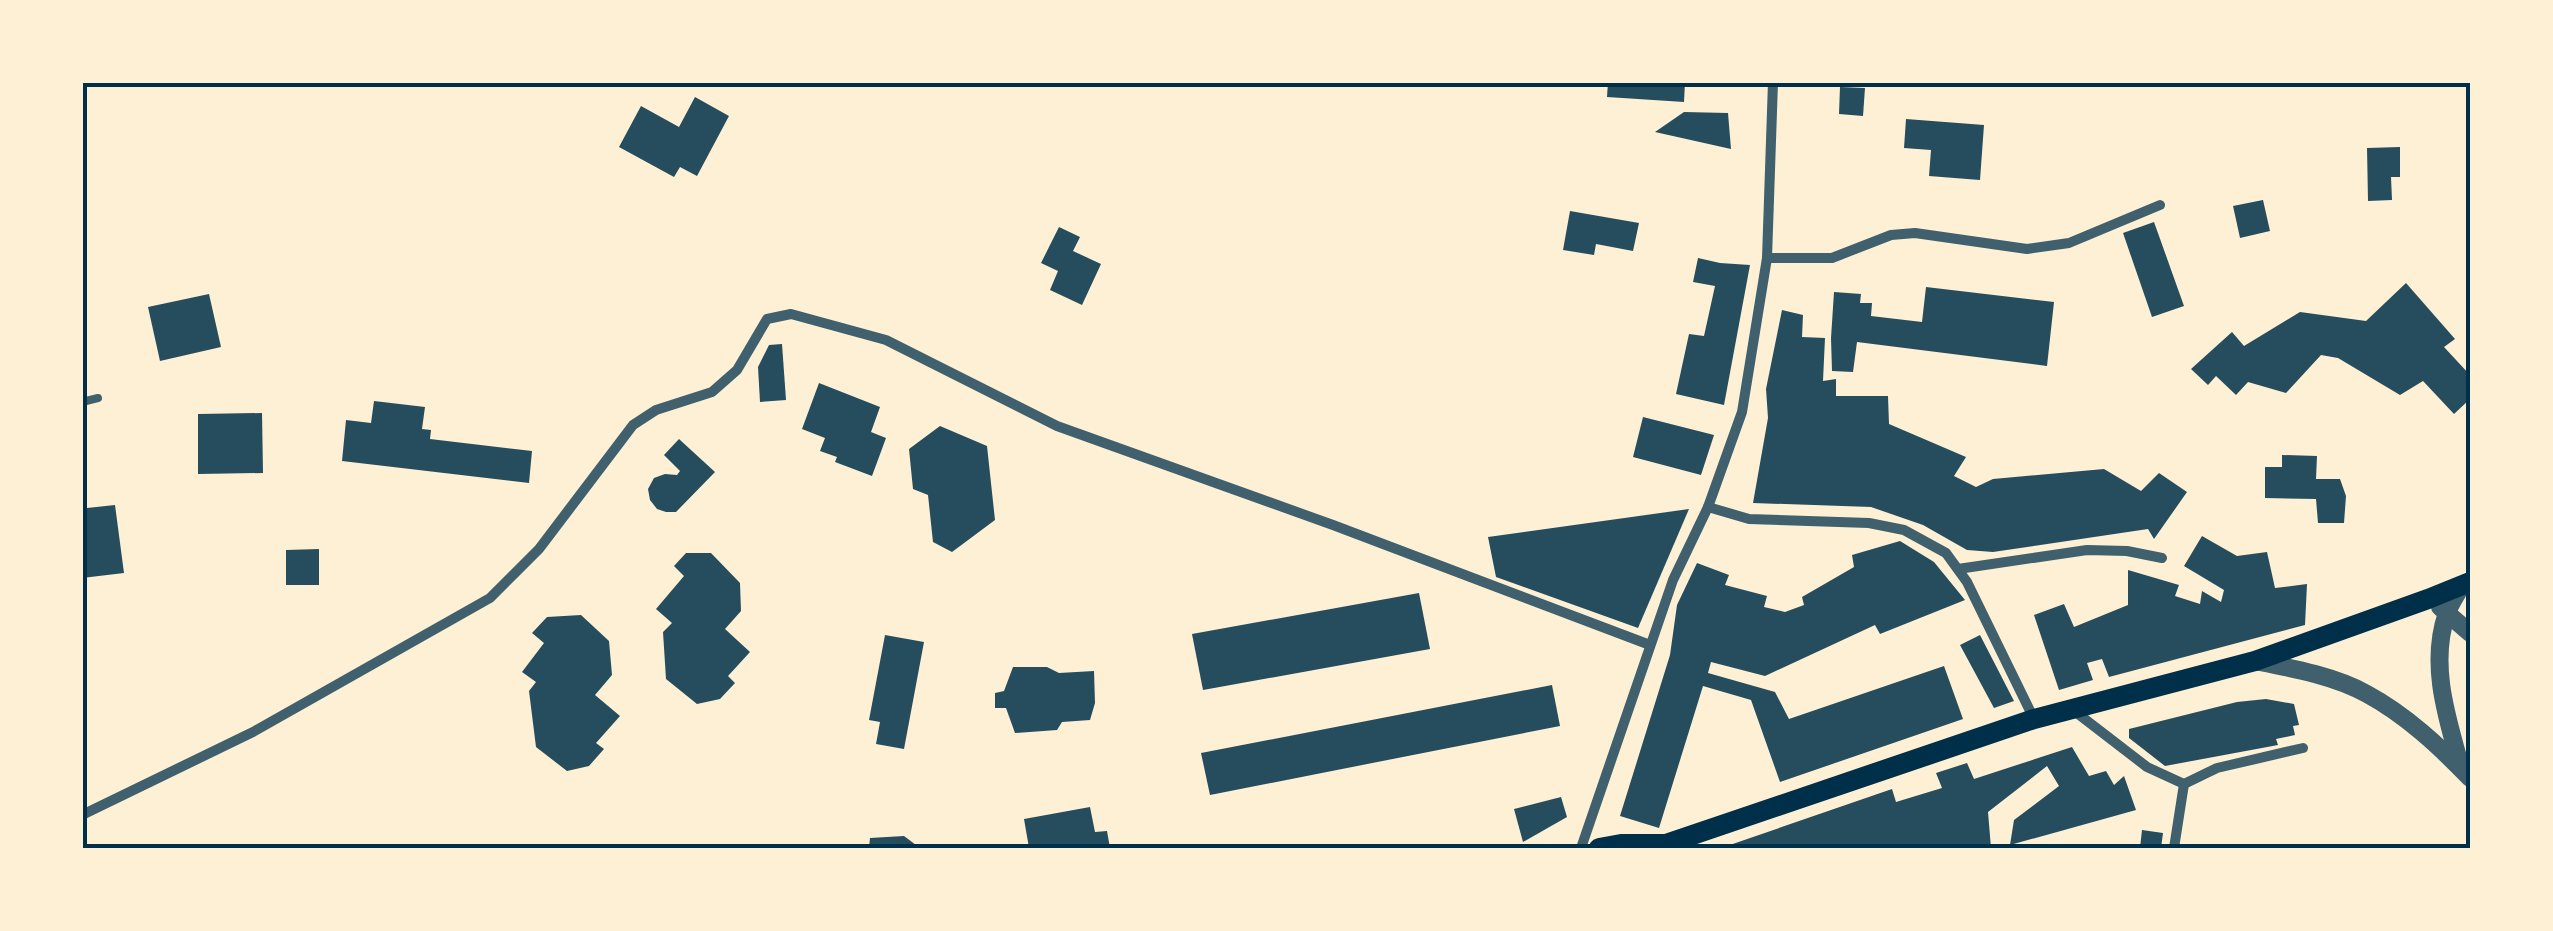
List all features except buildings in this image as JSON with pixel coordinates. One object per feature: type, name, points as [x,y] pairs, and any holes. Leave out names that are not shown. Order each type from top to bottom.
[{"type":"main road","points":[[1599,848],[1666,844],[2034,719],[2255,661],[2466,584]]},
{"type":"street","points":[[1581,848],[1673,580],[1708,506],[1742,412],[1767,258],[1773,82]]},
{"type":"street","points":[[1767,258],[1832,258],[1892,236],[1915,233],[2027,248],[2069,244],[2160,205]]},
{"type":"street","points":[[82,815],[252,732],[490,598],[539,549],[633,425],[656,410],[712,392],[738,370],[767,319],[791,314],[886,340],[1057,426],[1650,645]]},
{"type":"street","points":[[1708,506],[1749,518],[1869,523],[1904,530],[1946,554],[1967,582],[2034,719]]},
{"type":"street","points":[[1958,569],[2087,550],[2127,551],[2162,558]]},
{"type":"street","points":[[2466,584],[2447,612],[2440,645],[2442,700],[2466,773]]},
{"type":"street","points":[[2428,600],[2470,633]]},
{"type":"street","points":[[2255,661],[2303,671],[2365,693],[2409,722],[2466,773]]},
{"type":"street","points":[[2071,708],[2148,766],[2184,784]]},
{"type":"street","points":[[2184,784],[2217,768],[2303,748]]},
{"type":"street","points":[[2174,848],[2184,784]]},
{"type":"lane","points":[[82,402],[98,398]]}]
